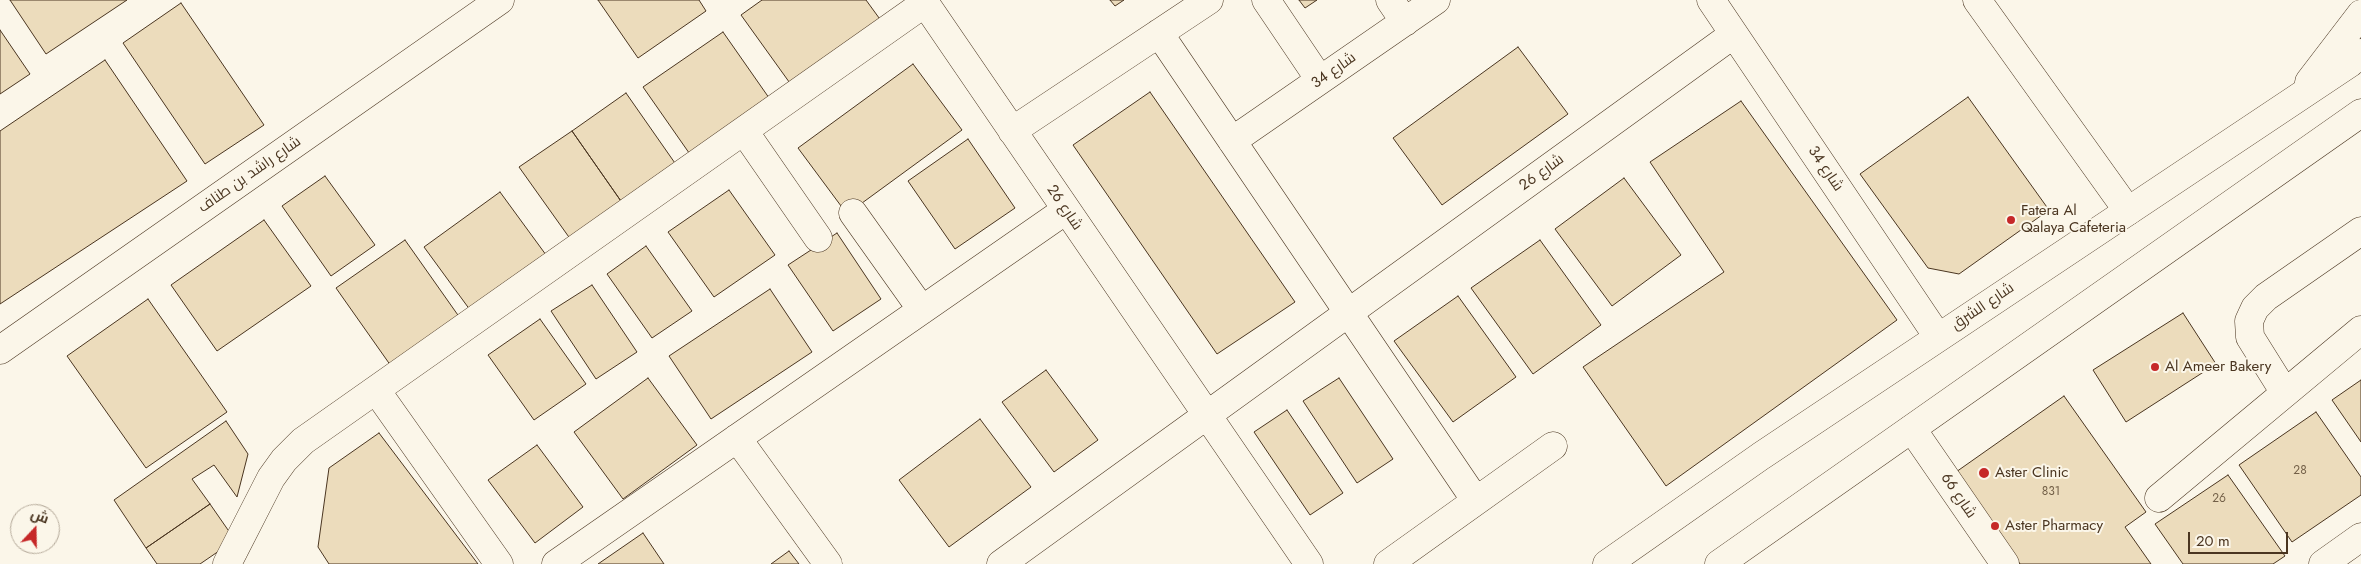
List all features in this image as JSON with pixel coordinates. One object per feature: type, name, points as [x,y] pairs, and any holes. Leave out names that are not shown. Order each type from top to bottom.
[{"type":"street","name":"شارع راشد بن طناف","points":[[0,350],[500,0]]},
{"type":"street","points":[[1012,131],[1208,0]]},
{"type":"street","points":[[1266,0],[1320,80]]},
{"type":"street","name":"شارع 34","points":[[1232,141],[1320,80],[1398,11],[1436,0]]},
{"type":"street","name":"شارع 34","points":[[1711,0],[1938,337]]},
{"type":"street","points":[[1977,0],[2128,211]]},
{"type":"street","points":[[227,564],[244,533],[256,504],[284,460],[303,441],[924,2]]},
{"type":"street","name":"شارع 26","points":[[924,2],[1308,564]]},
{"type":"street","points":[[2296,98],[2361,14]]},
{"type":"street","points":[[1159,33],[1476,501]]},
{"type":"street","name":"شارع 26","points":[[1001,564],[1734,34]]},
{"type":"street","name":"شارع الشرق","points":[[1607,564],[1761,456],[2361,53]]},
{"type":"street","points":[[1719,564],[2355,120]]},
{"type":"street","points":[[744,131],[818,238]]},
{"type":"street","points":[[556,564],[1066,210]]},
{"type":"street","points":[[853,213],[922,310]]},
{"type":"street","points":[[2285,393],[2250,336],[2249,321],[2255,308],[2266,297],[2361,231]]},
{"type":"street","points":[[2159,498],[2361,330]]},
{"type":"street","points":[[376,390],[499,564]]},
{"type":"street","name":"شارع 66","points":[[1912,428],[2005,564]]},
{"type":"street","points":[[737,438],[828,564]]},
{"type":"street","points":[[1388,564],[1553,446]]},
{"type":"street","points":[[2323,564],[2361,537]]},
{"type":"building","points":[[10,0],[127,0],[46,54]]},
{"type":"building","points":[[598,0],[699,0],[706,11],[638,58]]},
{"type":"building","points":[[762,0],[866,0],[882,22],[792,86],[741,15]]},
{"type":"building","points":[[1110,0],[1124,0],[1115,6]]},
{"type":"building","points":[[1299,0],[1317,0],[1305,8]]},
{"type":"building","points":[[181,3],[264,125],[205,164],[123,43]]},
{"type":"building","points":[[0,30],[30,74],[0,94]]},
{"type":"building","points":[[723,32],[774,105],[694,160],[643,87]]},
{"type":"building","points":[[1518,47],[1568,114],[1442,205],[1393,138]]},
{"type":"building","points":[[105,60],[187,181],[0,304],[0,131]]},
{"type":"building","points":[[913,64],[962,130],[847,214],[798,148]]},
{"type":"building","points":[[1150,92],[1295,302],[1217,354],[1073,145]]},
{"type":"building","points":[[626,93],[677,166],[623,204],[572,131]]},
{"type":"building","points":[[1968,97],[2049,210],[1959,274],[1928,268],[1860,174]]},
{"type":"building","points":[[1741,101],[1897,320],[1666,486],[1583,367],[1724,272],[1650,162]]},
{"type":"building","points":[[572,131],[623,204],[571,240],[519,167]]},
{"type":"building","points":[[968,139],[1015,208],[955,249],[908,181]]},
{"type":"building","points":[[325,176],[375,245],[331,276],[282,206]]},
{"type":"building","points":[[1624,178],[1681,255],[1612,306],[1555,229]]},
{"type":"building","points":[[729,190],[775,255],[714,297],[668,232]]},
{"type":"building","points":[[500,192],[549,259],[473,314],[424,247]]},
{"type":"building","points":[[264,220],[311,286],[217,351],[171,285]]},
{"type":"building","points":[[837,233],[881,299],[833,331],[788,265]]},
{"type":"building","points":[[405,240],[460,318],[391,366],[336,288]]},
{"type":"building","points":[[1540,240],[1601,325],[1533,374],[1471,288]]},
{"type":"building","points":[[646,246],[692,311],[652,338],[607,274]]},
{"type":"building","points":[[592,285],[637,352],[596,379],[551,311]]},
{"type":"building","points":[[770,289],[812,352],[711,419],[669,356]]},
{"type":"building","points":[[1458,296],[1516,377],[1453,422],[1394,341]]},
{"type":"building","points":[[148,299],[227,412],[146,468],[67,356]]},
{"type":"building","name":"Al Ameer Bakery","points":[[2183,313],[2216,364],[2126,422],[2093,370]]},
{"type":"building","points":[[540,319],[586,384],[534,420],[488,355]]},
{"type":"building","points":[[1046,370],[1098,440],[1054,472],[1002,402]]},
{"type":"building","points":[[648,378],[697,445],[623,499],[574,432]]},
{"type":"building","points":[[1339,378],[1393,459],[1357,483],[1303,401]]},
{"type":"building","points":[[2361,380],[2361,442],[2332,400]]},
{"type":"building","points":[[2064,396],[2146,512],[2125,527],[2151,564],[2020,564],[1956,472]]},
{"type":"building","points":[[1287,410],[1343,493],[1310,515],[1254,432]]},
{"type":"building","points":[[2316,412],[2361,477],[2361,495],[2292,542],[2239,465]]},
{"type":"building","points":[[980,419],[1031,487],[949,547],[899,480]]},
{"type":"building","points":[[226,421],[248,454],[237,497],[214,465],[192,479],[210,504],[146,548],[114,500]]},
{"type":"building","points":[[379,433],[478,564],[329,564],[318,547],[329,468]]},
{"type":"building","points":[[537,445],[583,507],[535,543],[488,480]]},
{"type":"building","points":[[2228,475],[2285,556],[2273,564],[2183,564],[2155,524]]},
{"type":"building","points":[[210,504],[235,540],[200,564],[157,564],[146,548]]},
{"type":"building","points":[[643,533],[664,564],[598,564]]},
{"type":"building","points":[[789,551],[799,564],[771,564]]},
{"type":"place","name":"Fatera Al Qalaya Cafeteria","points":[[2011,220]]},
{"type":"place","name":"Al Ameer Bakery","points":[[2155,367]]},
{"type":"place","name":"Aster Clinic","points":[[1984,473]]},
{"type":"place","name":"Aster Pharmacy","points":[[1995,526]]}]
